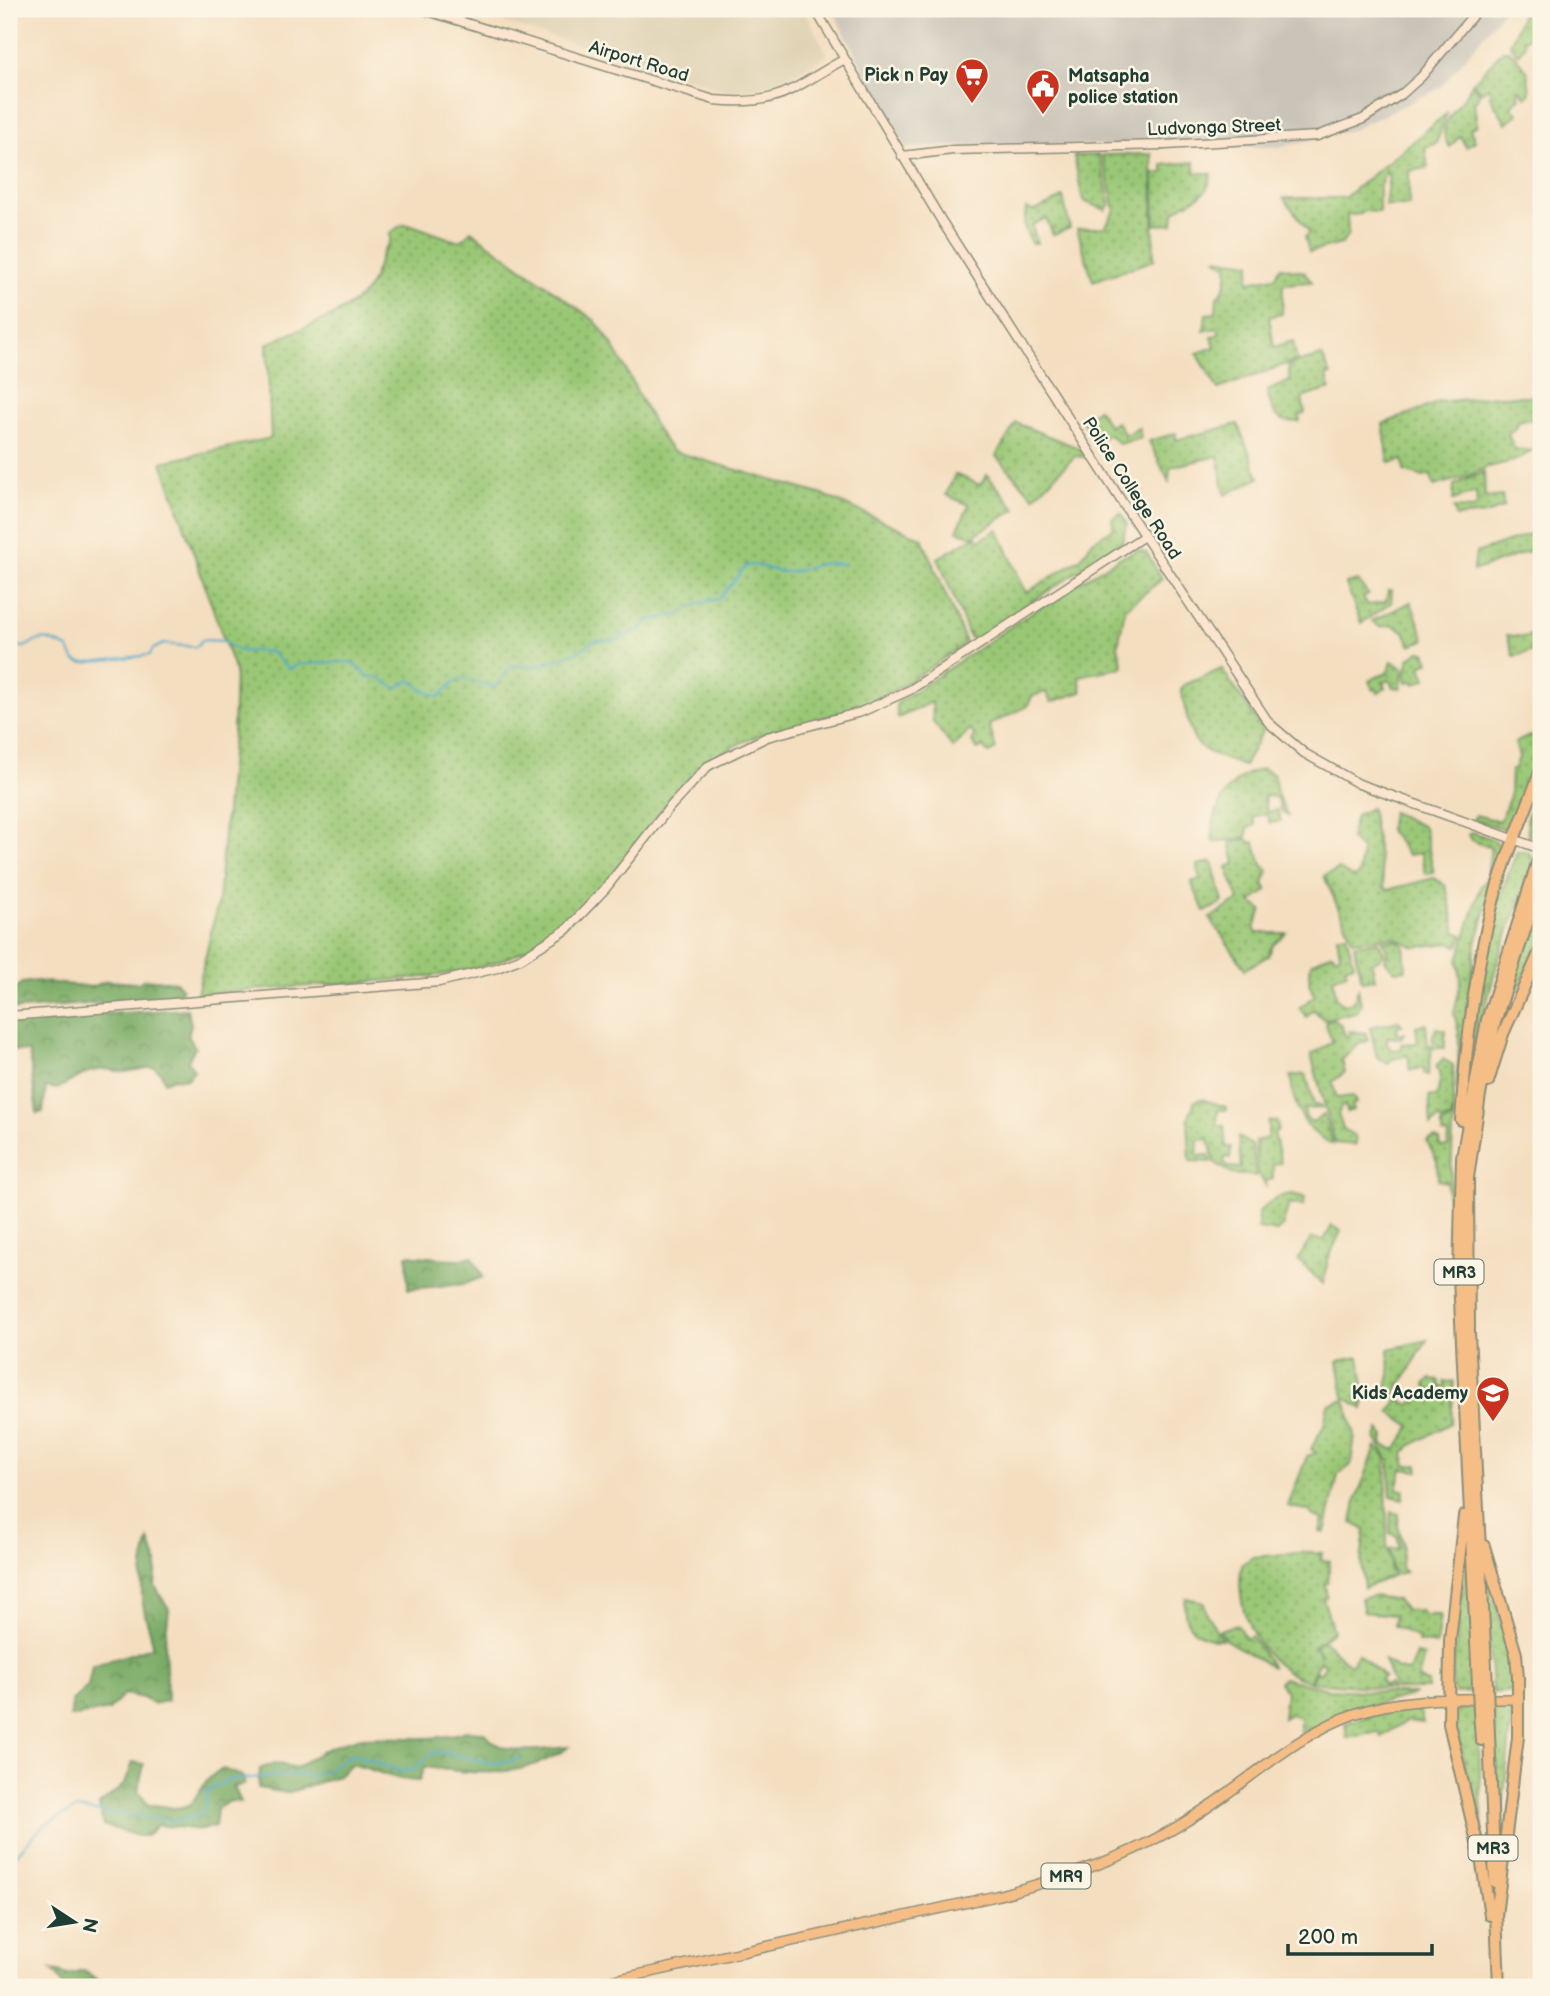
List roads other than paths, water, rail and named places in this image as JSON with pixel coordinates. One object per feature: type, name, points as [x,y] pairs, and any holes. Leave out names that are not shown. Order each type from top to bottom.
[{"type":"highway","points":[[1462,1157],[1461,1122],[1468,1030],[1480,953],[1497,888],[1541,769]]},
{"type":"highway","name":"MR3","points":[[1483,1685],[1467,1482],[1458,1278],[1462,1157],[1487,1020],[1541,850]]},
{"type":"highway","name":"MR3","points":[[1499,1987],[1493,1915],[1469,1333],[1468,1178],[1474,1129],[1495,1022],[1541,881]]},
{"type":"highway","points":[[1468,1178],[1494,1063],[1510,1018],[1541,948]]},
{"type":"highway","points":[[1467,1482],[1450,1640],[1448,1699],[1454,1752],[1493,1915]]},
{"type":"highway","points":[[1476,1502],[1484,1548],[1516,1654],[1518,1737],[1493,1915]]},
{"type":"highway","name":"MR3","points":[[1493,1915],[1493,1987]]},
{"type":"main road","name":"MR9","points":[[583,1987],[996,1896],[1060,1878],[1140,1848],[1160,1837],[1326,1726],[1391,1704],[1448,1699],[1517,1699]]},
{"type":"street","name":"Airport Road","points":[[421,9],[714,100],[746,103],[766,101],[786,94],[843,61]]},
{"type":"street","name":"Police College Road","points":[[815,9],[843,61],[911,171],[1258,710],[1289,742],[1325,767],[1359,784],[1541,850]]},
{"type":"street","name":"Ludvonga Street","points":[[902,156],[927,152],[1317,136],[1363,120],[1402,94],[1421,77],[1478,9]]},
{"type":"street","points":[[836,49],[829,68],[852,75]]},
{"type":"street","points":[[911,171],[927,152]]},
{"type":"street","points":[[9,1016],[439,982],[498,968],[540,947],[582,916],[669,808],[708,766],[767,737],[861,712],[909,690],[1144,536]]},
{"type":"waterway","points":[[9,645],[24,647],[41,640],[49,640],[68,648],[75,661],[82,663],[150,655],[152,650],[163,644],[196,647],[202,640],[224,641],[241,651],[271,652],[289,669],[300,664],[351,662],[368,677],[377,677],[396,688],[411,680],[423,690],[439,697],[455,681],[462,679],[495,687],[512,665],[535,667],[580,651],[593,641],[617,640],[643,627],[650,620],[679,615],[699,603],[719,599],[746,566],[793,572],[826,563],[845,565]]},
{"type":"waterway","points":[[9,1862],[44,1825],[76,1809],[178,1821],[200,1816],[204,1812],[207,1791],[227,1780],[299,1774],[311,1776],[323,1773],[348,1756],[358,1756],[403,1772],[414,1769],[434,1752],[499,1763],[520,1758]]},
{"type":"place","name":"Pick n Pay","points":[[972,105]]},
{"type":"place","name":"Matsapha police station","points":[[1043,116]]},
{"type":"place","name":"Kids Academy","points":[[1493,1423]]}]
